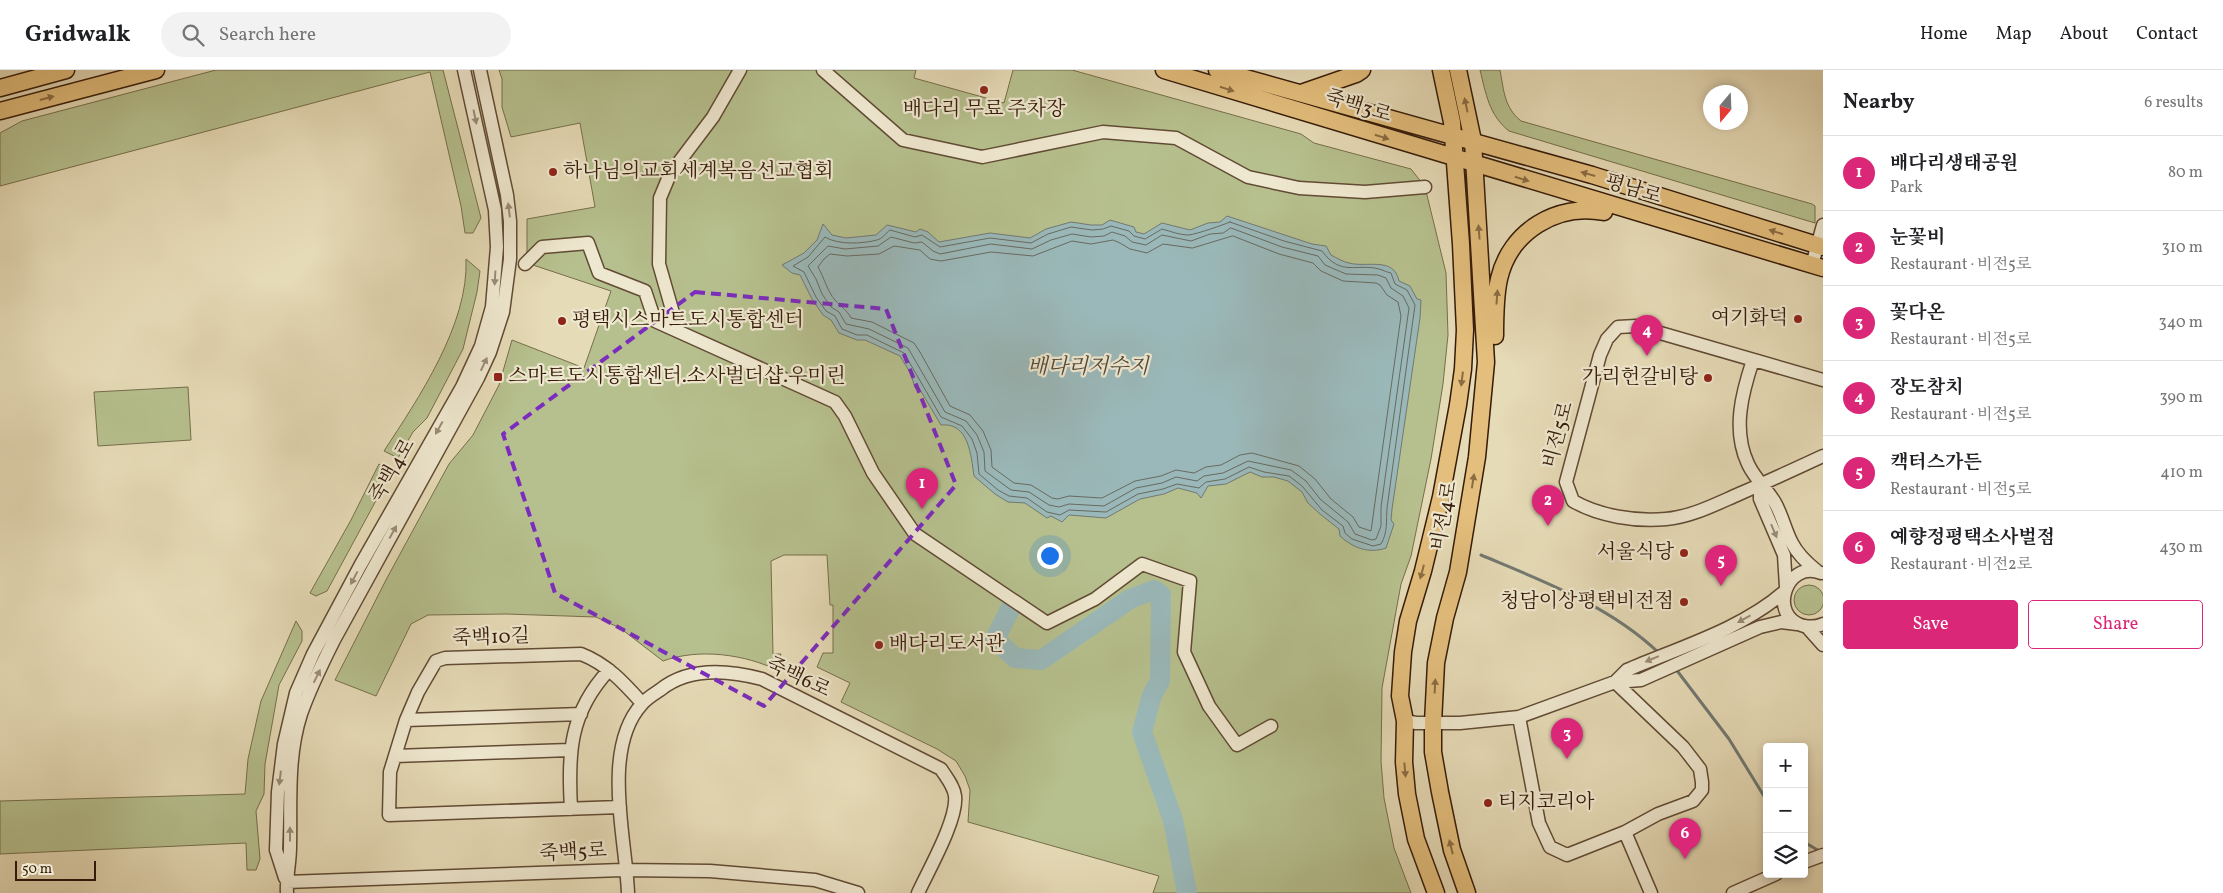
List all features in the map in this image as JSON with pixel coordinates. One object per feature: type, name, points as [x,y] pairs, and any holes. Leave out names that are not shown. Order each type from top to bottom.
[{"type":"main road","points":[[0,88],[66,70]]},
{"type":"main road","points":[[0,111],[156,70]]},
{"type":"main road","name":"죽백3로","points":[[1164,70],[1454,159]]},
{"type":"main road","name":"죽백3로","points":[[1217,70],[1452,135]]},
{"type":"main road","points":[[1300,94],[1356,74],[1362,70]]},
{"type":"main road","points":[[1441,70],[1454,159]]},
{"type":"main road","points":[[1458,70],[1473,141]]},
{"type":"main road","name":"평남로","points":[[1452,135],[1592,175],[1820,246]]},
{"type":"main road","name":"비전4로","points":[[1467,893],[1452,850],[1440,792],[1433,752],[1432,723],[1436,663],[1445,618],[1458,572],[1477,457],[1484,396],[1486,362],[1484,310],[1473,141]]},
{"type":"main road","name":"평남로","points":[[1454,159],[1817,267]]},
{"type":"main road","name":"비전4로","points":[[1436,893],[1416,839],[1407,794],[1404,762],[1405,721],[1400,696],[1403,652],[1408,621],[1441,497],[1463,369],[1465,330],[1454,159]]},
{"type":"main road","points":[[1484,396],[1494,369],[1496,292],[1500,276],[1508,257],[1518,242],[1537,224],[1552,216],[1587,209],[1680,235],[1718,237]]},
{"type":"street","name":"죽백4로","points":[[287,888],[276,850],[278,792],[284,744],[296,693],[360,566],[462,387],[481,346],[492,307],[497,247],[495,210],[464,70]]},
{"type":"street","name":"죽백4로","points":[[287,888],[290,850],[290,783],[293,751],[301,715],[313,684],[334,640],[478,378],[490,352],[502,312],[510,259],[510,221],[507,195],[480,70]]},
{"type":"street","points":[[669,326],[672,312],[659,264],[660,198],[670,174],[713,117],[740,70]]},
{"type":"street","points":[[823,70],[903,140],[982,157],[1103,132],[1176,138],[1248,177],[1300,188],[1365,192],[1426,186]]},
{"type":"street","points":[[1817,267],[1823,226]]},
{"type":"street","points":[[525,264],[542,247],[588,243],[599,274],[645,292],[656,321],[835,402],[846,416],[873,473],[915,534],[1047,623],[1095,598],[1142,564],[1190,581],[1184,652],[1208,706],[1237,745],[1271,726]]},
{"type":"street","name":"비전5로","points":[[1823,380],[1636,326],[1618,327],[1607,339],[1600,355],[1566,482],[1573,501],[1587,509],[1622,517],[1666,520],[1686,516],[1823,456]]},
{"type":"street","points":[[1753,360],[1740,404],[1739,429],[1747,463],[1760,485],[1774,500],[1792,544],[1802,558],[1820,573]]},
{"type":"street","points":[[1760,485],[1760,500],[1784,556],[1784,606],[1787,614],[1823,645]]},
{"type":"street","points":[[1615,682],[1627,670],[1738,622],[1770,604],[1785,590],[1791,579],[1798,574],[1808,571],[1820,573]]},
{"type":"street","points":[[1405,721],[1460,723],[1519,717],[1615,682],[1643,679],[1760,627],[1781,622],[1802,625],[1823,624]]},
{"type":"street","name":"죽백10길","points":[[620,807],[389,815],[390,772],[406,720],[418,692],[436,661],[445,658],[581,654],[598,661],[642,703]]},
{"type":"street","points":[[571,809],[570,750],[581,714],[590,694],[609,670]]},
{"type":"street","name":"죽백6로","points":[[628,893],[620,807],[620,754],[628,727],[642,703],[667,684],[682,677],[701,672],[745,674],[762,679],[941,769],[949,781],[955,796],[951,820],[918,893]]},
{"type":"street","points":[[1519,717],[1539,823],[1550,847],[1567,855],[1625,832],[1658,814],[1694,801],[1702,790],[1700,769],[1683,747],[1615,682]]},
{"type":"street","points":[[406,720],[581,714]]},
{"type":"street","points":[[395,756],[570,750]]},
{"type":"street","points":[[1625,832],[1651,893]]},
{"type":"street","points":[[1808,861],[1823,855]]},
{"type":"street","name":"죽백5로","points":[[287,888],[627,870],[710,871],[815,880],[858,893]]},
{"type":"street","points":[[1732,893],[1760,887],[1771,878]]},
{"type":"highlighted area","points":[[695,292],[886,309],[956,485],[764,706],[555,593],[503,434]]},
{"type":"green space","points":[[216,70],[443,70],[481,218],[473,233],[465,233],[461,206],[430,72],[0,186],[0,133],[22,121]]},
{"type":"green space","points":[[499,70],[916,70],[914,78],[1004,103],[1013,70],[1072,70],[1301,134],[1314,143],[1411,169],[1425,187],[1446,273],[1448,335],[1443,384],[1431,459],[1411,556],[1401,584],[1382,688],[1381,761],[1384,798],[1394,848],[1411,893],[1153,893],[1159,876],[968,822],[970,790],[965,776],[956,761],[937,749],[841,702],[850,683],[817,667],[823,653],[833,653],[833,605],[830,605],[827,555],[784,555],[771,561],[773,654],[781,654],[779,661],[783,663],[779,671],[752,660],[722,655],[692,655],[663,661],[620,628],[596,617],[506,614],[428,615],[411,624],[376,696],[335,680],[387,578],[449,464],[473,435],[499,385],[512,340],[584,368],[611,291],[527,263],[527,219],[595,207],[580,123],[511,137],[502,107],[502,79]]},
{"type":"green space","points":[[1480,70],[1500,70],[1508,104],[1515,116],[1521,121],[1812,204],[1815,206],[1815,223],[1509,131],[1502,125],[1493,111]]},
{"type":"green space","points":[[466,259],[480,271],[477,292],[463,349],[427,418],[413,432],[398,458],[384,451],[426,385],[450,335],[465,284]]},
{"type":"green space","points":[[188,387],[191,440],[98,446],[94,392]]},
{"type":"green space","points":[[379,464],[392,471],[327,591],[316,596],[310,593],[351,520]]},
{"type":"green space","points":[[1809,585],[1820,589],[1824,600],[1820,611],[1809,615],[1798,611],[1794,600],[1798,589]]},
{"type":"green space","points":[[296,621],[302,631],[302,641],[279,685],[265,764],[264,794],[256,811],[260,859],[256,870],[247,870],[246,843],[0,854],[0,801],[245,794],[248,759],[261,701]]},
{"type":"water","name":"배다리저수지","points":[[1227,216],[1312,244],[1326,246],[1331,255],[1340,260],[1356,264],[1379,264],[1392,268],[1399,281],[1410,286],[1417,299],[1421,300],[1392,509],[1391,520],[1394,524],[1386,548],[1367,550],[1350,544],[1340,536],[1339,529],[1308,503],[1302,492],[1288,481],[1274,477],[1262,477],[1250,472],[1226,484],[1208,486],[1201,498],[1197,493],[1178,488],[1164,494],[1140,499],[1106,518],[1069,515],[1062,522],[1051,516],[1047,518],[1025,503],[1008,502],[995,494],[974,476],[970,450],[963,435],[958,429],[941,425],[919,388],[915,388],[911,374],[900,356],[865,340],[857,340],[839,333],[831,320],[823,315],[812,299],[800,275],[792,273],[782,265],[804,253],[817,240],[823,224],[832,235],[846,238],[876,235],[887,225],[916,232],[920,229],[928,232],[939,242],[990,233],[1030,238],[1046,229],[1071,222],[1102,225],[1110,220],[1134,227],[1136,232],[1144,234],[1162,223],[1190,230],[1208,223],[1220,222]]},
{"type":"waterway","points":[[1481,555],[1552,585],[1597,608],[1640,636],[1659,653]]},
{"type":"waterway","points":[[1010,609],[995,639],[1015,658],[1041,660],[1130,599],[1154,590],[1161,595],[1160,681],[1152,695],[1142,732],[1173,820],[1187,893]]},
{"type":"waterway","points":[[1675,668],[1729,739],[1763,794]]},
{"type":"waterway","points":[[1808,844],[1821,852]]},
{"type":"place","name":"배다리 무료 주차장","points":[[984,90]]},
{"type":"place","name":"하나님의교회세계복음선교협회","points":[[553,172]]},
{"type":"place","name":"여기화덕","points":[[1798,319]]},
{"type":"place","name":"평택시스마트도시통합센터","points":[[562,321]]},
{"type":"place","name":"장도참치","points":[[1647,356]]},
{"type":"place","name":"스마트도시통합센터.소사벌더샵.우미린","points":[[498,377]]},
{"type":"place","name":"가리헌갈비탕","points":[[1708,378]]},
{"type":"place","name":"배다리생태공원","points":[[922,509]]},
{"type":"place","name":"눈꽃비","points":[[1548,526]]},
{"type":"place","name":"서울식당","points":[[1684,553]]},
{"type":"place","name":"캑터스가든","points":[[1721,586]]},
{"type":"place","name":"청담이상평택비전점","points":[[1684,602]]},
{"type":"place","name":"배다리도서관","points":[[879,645]]},
{"type":"place","name":"꽃다온","points":[[1567,759]]},
{"type":"place","name":"티지코리아","points":[[1488,803]]},
{"type":"place","name":"예향정평택소사벌점","points":[[1685,859]]}]
